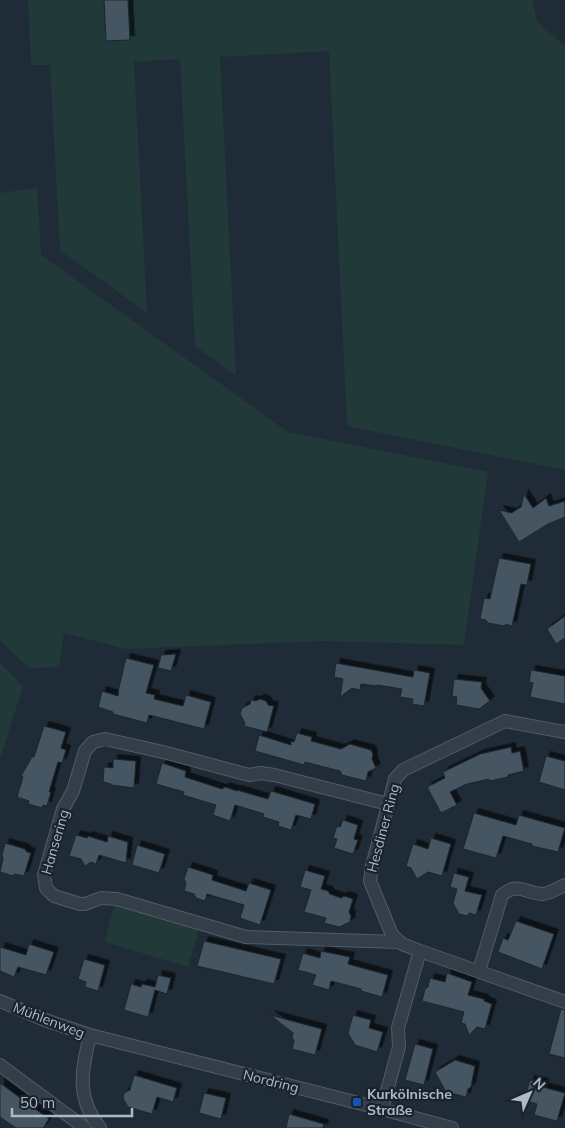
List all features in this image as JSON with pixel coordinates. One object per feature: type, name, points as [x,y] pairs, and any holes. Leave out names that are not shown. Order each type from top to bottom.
[{"type":"street","name":"Hesdiner Ring","points":[[398,942],[387,924],[370,881],[372,866],[395,779],[403,770],[498,724],[510,721],[565,732]]},
{"type":"street","name":"Hansering","points":[[388,804],[266,773],[244,774],[163,752],[105,739],[98,740],[93,742],[85,751],[73,791],[63,809],[44,875],[44,882],[46,888],[54,896],[80,904],[101,898],[117,899],[246,937],[398,942]]},
{"type":"street","points":[[479,972],[502,895],[511,889],[518,888],[545,894],[565,885]]},
{"type":"street","points":[[398,942],[565,1002]]},
{"type":"street","points":[[382,1108],[399,1047],[398,1028],[420,951]]},
{"type":"street","name":"Mühlenweg","points":[[0,1002],[46,1020],[90,1034],[82,1074],[82,1084],[88,1110],[100,1128]]},
{"type":"street","name":"Nordring","points":[[90,1034],[382,1108],[452,1128]]},
{"type":"street","points":[[0,1065],[85,1128]]},
{"type":"green space","points":[[28,0],[532,0],[537,21],[565,45],[565,470],[347,426],[329,51],[220,57],[236,376],[195,346],[180,59],[134,62],[147,313],[60,250],[50,65],[31,65]]},
{"type":"green space","points":[[37,188],[41,255],[288,432],[488,472],[464,645],[323,641],[125,649],[64,633],[59,667],[29,668],[0,640],[0,193]]},
{"type":"green space","points":[[0,663],[23,686],[0,759]]},
{"type":"green space","points":[[114,905],[199,929],[188,967],[105,942]]},
{"type":"building","points":[[104,0],[128,0],[130,40],[106,41]]},
{"type":"building","points":[[524,494],[533,508],[546,498],[549,506],[565,501],[565,517],[548,524],[519,542],[499,510],[512,513],[521,507]]},
{"type":"building","points":[[499,558],[531,564],[527,585],[521,584],[512,626],[488,623],[486,620],[480,619],[484,598],[490,599]]},
{"type":"building","points":[[565,616],[565,638],[556,644],[547,629]]},
{"type":"building","points":[[176,654],[171,671],[158,668],[161,655]]},
{"type":"building","points":[[126,658],[154,665],[146,693],[155,695],[154,699],[183,706],[186,695],[211,702],[204,729],[149,715],[147,723],[113,714],[113,712],[98,707],[102,691],[118,696]]},
{"type":"building","points":[[336,663],[413,677],[414,670],[430,673],[424,706],[412,704],[413,699],[400,697],[402,689],[377,685],[361,684],[360,690],[352,688],[340,697],[343,679],[334,677]]},
{"type":"building","points":[[531,670],[565,676],[565,704],[530,697],[533,683],[529,682]]},
{"type":"building","points":[[454,679],[482,682],[481,688],[490,701],[479,709],[456,705],[457,697],[452,696]]},
{"type":"building","points":[[260,699],[266,701],[268,705],[274,706],[267,732],[244,726],[245,723],[240,714],[242,708],[250,704],[251,700],[256,701]]},
{"type":"building","points":[[44,726],[66,732],[61,748],[66,750],[62,763],[58,762],[47,806],[43,805],[42,808],[28,804],[29,801],[17,797],[23,777],[21,776],[32,757],[34,757]]},
{"type":"building","points":[[297,733],[312,737],[311,741],[341,749],[350,744],[371,750],[376,768],[368,772],[366,781],[342,775],[340,771],[305,762],[304,765],[255,751],[259,735],[291,745],[291,741],[294,742]]},
{"type":"building","points":[[511,747],[512,753],[520,751],[524,771],[508,775],[508,777],[467,784],[450,792],[457,805],[441,813],[427,787],[445,778],[443,772],[480,754]]},
{"type":"building","points":[[546,756],[565,761],[565,790],[539,782]]},
{"type":"building","points":[[113,759],[136,761],[134,788],[103,782],[104,767],[113,768]]},
{"type":"building","points":[[162,763],[186,771],[185,777],[222,789],[225,787],[268,799],[271,791],[315,804],[311,819],[296,815],[291,830],[278,826],[279,822],[263,817],[264,814],[235,805],[230,821],[213,815],[216,805],[183,795],[184,792],[156,784]]},
{"type":"building","points":[[474,813],[516,825],[519,815],[565,828],[558,852],[532,846],[532,844],[503,836],[496,858],[463,849]]},
{"type":"building","points":[[343,820],[358,825],[354,839],[358,840],[353,854],[334,848],[337,839],[333,838],[337,826],[340,827]]},
{"type":"building","points":[[76,835],[87,838],[88,836],[107,842],[108,836],[128,842],[126,863],[99,855],[96,864],[91,862],[85,866],[81,859],[69,856]]},
{"type":"building","points":[[431,838],[451,844],[442,876],[428,872],[417,879],[411,868],[406,866],[413,844],[428,849]]},
{"type":"building","points":[[5,843],[25,849],[31,853],[24,876],[14,874],[13,876],[0,872]]},
{"type":"building","points":[[137,845],[165,854],[159,873],[132,865]]},
{"type":"building","points":[[188,867],[213,875],[212,880],[246,891],[249,883],[271,890],[260,925],[240,918],[244,905],[207,894],[205,901],[196,898],[194,894],[184,891],[186,883],[184,879]]},
{"type":"building","points":[[305,870],[325,876],[321,889],[341,898],[344,896],[353,899],[349,912],[351,916],[350,922],[339,927],[324,923],[326,918],[304,912],[311,890],[300,887]]},
{"type":"building","points":[[454,873],[469,877],[465,891],[482,895],[476,915],[469,913],[468,916],[459,914],[453,903],[457,889],[450,887]]},
{"type":"building","points":[[516,921],[554,934],[542,969],[498,952],[503,938],[508,940]]},
{"type":"building","points":[[204,941],[281,959],[274,984],[197,966]]},
{"type":"building","points":[[29,944],[54,952],[46,975],[18,967],[14,977],[0,971],[0,947],[26,955]]},
{"type":"building","points":[[321,951],[350,957],[348,964],[388,975],[382,997],[331,981],[329,990],[312,985],[316,975],[298,970],[303,953],[320,958]]},
{"type":"building","points":[[84,959],[105,965],[98,991],[85,987],[86,982],[78,979]]},
{"type":"building","points":[[447,973],[472,982],[468,995],[484,999],[484,1001],[492,1004],[485,1029],[477,1027],[469,1035],[465,1024],[461,1023],[464,1012],[422,1001],[430,978],[445,982]]},
{"type":"building","points":[[158,975],[171,978],[167,994],[155,990],[148,1017],[124,1010],[131,984],[141,987],[142,984],[155,987]]},
{"type":"building","points":[[561,1009],[565,1010],[565,1058],[549,1054]]},
{"type":"building","points":[[270,1015],[322,1029],[315,1055],[292,1049],[293,1033]]},
{"type":"building","points":[[353,1015],[371,1020],[369,1028],[383,1032],[377,1052],[355,1045],[348,1033]]},
{"type":"building","points":[[415,1044],[433,1049],[424,1085],[405,1080]]},
{"type":"building","points":[[455,1060],[475,1066],[471,1087],[468,1089],[466,1097],[446,1092],[435,1072]]},
{"type":"building","points":[[134,1075],[177,1088],[173,1102],[157,1097],[152,1114],[128,1107],[123,1098],[124,1093],[130,1090]]},
{"type":"building","points":[[530,1080],[544,1083],[543,1087],[565,1093],[557,1121],[534,1115],[537,1104],[524,1100]]},
{"type":"building","points":[[0,1083],[49,1119],[43,1128],[16,1128],[0,1117]]},
{"type":"building","points":[[204,1093],[226,1098],[221,1119],[199,1113]]},
{"type":"building","points":[[289,1114],[324,1124],[323,1128],[286,1128]]},
{"type":"place","name":"Kurkölnische Straße","points":[[357,1102]]}]
